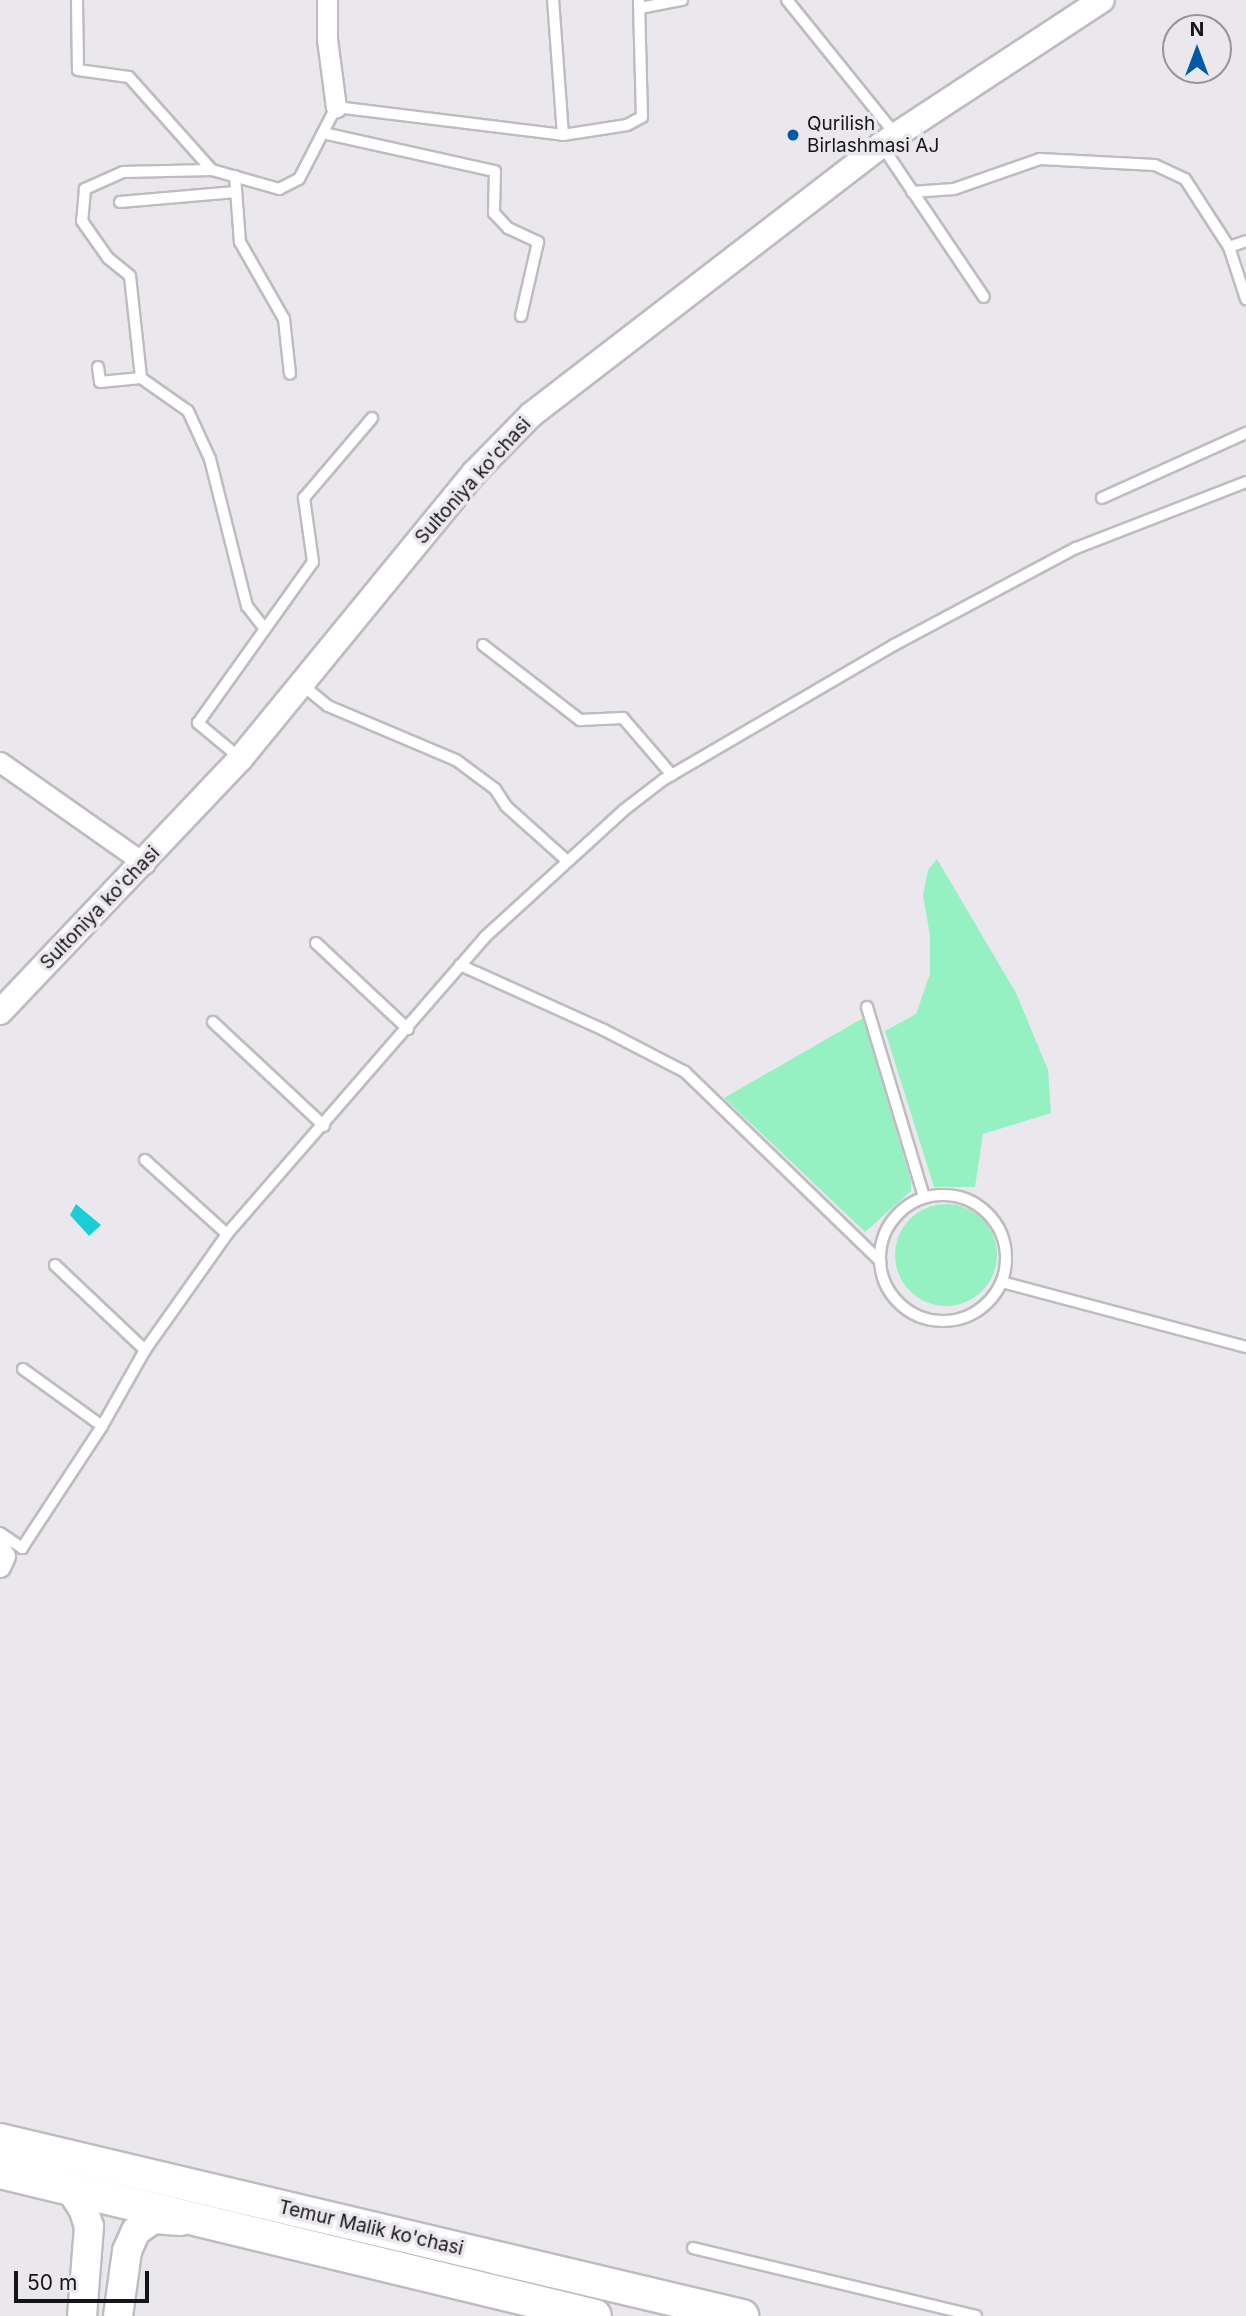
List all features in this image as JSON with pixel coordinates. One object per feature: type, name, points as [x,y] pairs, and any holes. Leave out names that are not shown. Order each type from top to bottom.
[{"type":"highway","name":"Temur Malik ko'chasi","points":[[0,2140],[684,2310],[743,2316]]},
{"type":"highway","name":"Temur Malik ko'chasi","points":[[0,2172],[595,2316]]},
{"type":"main road","points":[[70,2189],[83,2207],[89,2226],[82,2316]]},
{"type":"main road","points":[[118,2316],[127,2251],[143,2224],[153,2219],[212,2223]]},
{"type":"street","points":[[327,0],[327,39],[336,107]]},
{"type":"street","name":"Sultoniya ko'chasi","points":[[0,1012],[145,864],[240,759],[474,473],[531,415],[889,140],[1102,0]]},
{"type":"street","points":[[0,762],[145,864]]},
{"type":"street","points":[[0,1548],[5,1556],[0,1567]]},
{"type":"lane","points":[[78,0],[78,70],[129,78],[212,170]]},
{"type":"lane","points":[[553,0],[563,135]]},
{"type":"lane","points":[[141,378],[130,276],[108,258],[82,221],[85,189],[122,172],[212,170],[279,189],[299,179],[336,107],[563,135],[627,125],[642,117],[640,4],[682,0]]},
{"type":"lane","points":[[788,0],[889,140],[912,192],[984,297]]},
{"type":"lane","points":[[323,133],[495,171],[494,212],[508,228],[538,242],[521,316]]},
{"type":"lane","points":[[912,192],[954,189],[1040,159],[1155,165],[1185,179],[1229,247],[1246,299]]},
{"type":"lane","points":[[235,176],[240,242],[284,320],[290,374]]},
{"type":"lane","points":[[120,202],[236,192]]},
{"type":"lane","points":[[1229,247],[1246,240]]},
{"type":"lane","points":[[98,367],[100,382],[141,378],[188,411],[210,459],[247,606],[265,629]]},
{"type":"lane","points":[[240,759],[198,723],[313,562],[304,498],[372,418]]},
{"type":"lane","points":[[1102,498],[1246,433]]},
{"type":"lane","points":[[0,1533],[22,1548],[102,1426],[145,1350],[227,1234],[324,1126],[460,965],[565,859],[672,775],[894,645],[1076,548],[1246,482]]},
{"type":"lane","points":[[482,645],[580,720],[624,718],[672,775]]},
{"type":"lane","points":[[301,684],[328,706],[456,760],[495,789],[506,806],[565,859]]},
{"type":"lane","points":[[316,943],[408,1029]]},
{"type":"lane","points":[[460,965],[685,1072],[880,1261]]},
{"type":"lane","points":[[867,1007],[924,1197]]},
{"type":"lane","points":[[213,1022],[324,1126]]},
{"type":"lane","points":[[145,1160],[227,1234]]},
{"type":"lane","points":[[924,1197],[963,1197],[996,1222],[1006,1251],[1002,1282],[991,1300],[974,1314],[953,1321],[931,1320],[911,1313],[895,1299],[884,1281],[880,1261],[890,1223],[904,1208],[924,1197]]},
{"type":"lane","points":[[55,1265],[145,1350]]},
{"type":"lane","points":[[1002,1282],[1246,1347]]},
{"type":"lane","points":[[23,1369],[102,1426]]},
{"type":"lane","points":[[693,2248],[976,2316]]},
{"type":"green space","points":[[937,859],[1016,993],[1048,1070],[1051,1113],[983,1134],[975,1187],[934,1187],[885,1031],[916,1014],[930,974],[930,936],[923,895],[928,870]]},
{"type":"green space","points":[[863,1018],[911,1181],[911,1191],[865,1232],[724,1098]]},
{"type":"green space","points":[[946,1204],[966,1208],[982,1219],[993,1235],[997,1255],[993,1275],[982,1291],[966,1302],[946,1306],[926,1302],[910,1291],[899,1275],[895,1255],[899,1235],[910,1219],[926,1208]]},
{"type":"water","points":[[76,1204],[101,1225],[89,1236],[70,1215]]},
{"type":"place","name":"Qurilish Birlashmasi AJ","points":[[793,135]]}]
